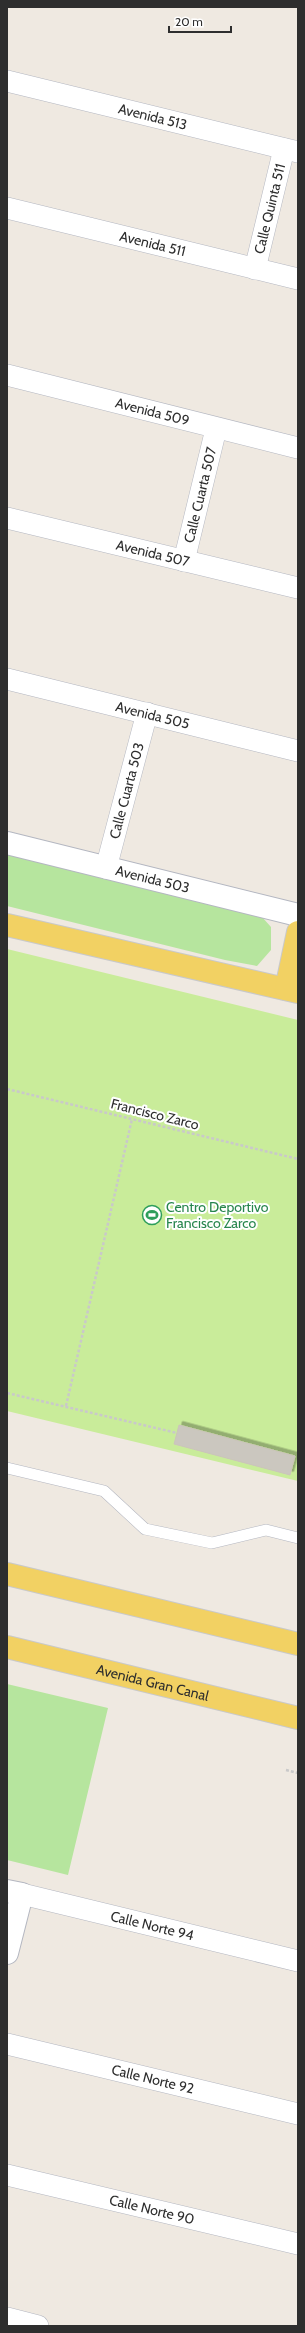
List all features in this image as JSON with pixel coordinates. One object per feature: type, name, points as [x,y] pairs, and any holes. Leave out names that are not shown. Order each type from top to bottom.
[{"type":"main road","points":[[7,925],[292,991],[298,932]]},
{"type":"main road","points":[[7,1574],[298,1644]]},
{"type":"main road","name":"Avenida Gran Canal","points":[[7,1647],[298,1718]]},
{"type":"street","name":"Avenida 513","points":[[7,81],[291,151]]},
{"type":"street","name":"Calle Quinta 511","points":[[255,269],[291,151]]},
{"type":"street","name":"Avenida 511","points":[[7,208],[298,279]]},
{"type":"street","name":"Avenida 509","points":[[7,374],[216,429],[298,448]]},
{"type":"street","name":"Calle Cuarta 507","points":[[184,560],[216,429]]},
{"type":"street","name":"Avenida 507","points":[[7,518],[298,588]]},
{"type":"street","name":"Avenida 505","points":[[7,679],[298,751]]},
{"type":"street","name":"Calle Cuarta 503","points":[[106,868],[147,713]]},
{"type":"street","name":"Avenida 503","points":[[7,843],[298,915]]},
{"type":"street","points":[[7,1953],[14,1893]]},
{"type":"street","name":"Calle Norte 94","points":[[14,1893],[298,1961]]},
{"type":"street","name":"Calle Norte 92","points":[[7,2044],[298,2114]]},
{"type":"street","name":"Calle Norte 90","points":[[7,2175],[298,2244]]},
{"type":"street","points":[[7,2318],[38,2326]]},
{"type":"lane","points":[[7,1468],[104,1491],[145,1529],[212,1543],[266,1530],[298,1538]]},
{"type":"path","name":"Francisco Zarco","points":[[7,1089],[298,1159]]},
{"type":"path","points":[[66,1406],[132,1119]]},
{"type":"path","points":[[7,1393],[177,1433]]},
{"type":"path","points":[[286,1770],[298,1773]]},
{"type":"green space","points":[[7,853],[262,917],[271,927],[271,950],[257,966],[225,960],[7,906]]},
{"type":"green space","name":"Centro Deportivo Francisco Zarco","points":[[7,949],[298,1020],[298,1481],[7,1411]]},
{"type":"green space","points":[[7,1684],[108,1708],[68,1875],[7,1860]]},
{"type":"building","points":[[179,1425],[295,1456],[290,1475],[174,1444]]},
{"type":"place","name":"Centro Deportivo Francisco Zarco","points":[[152,1215]]}]
